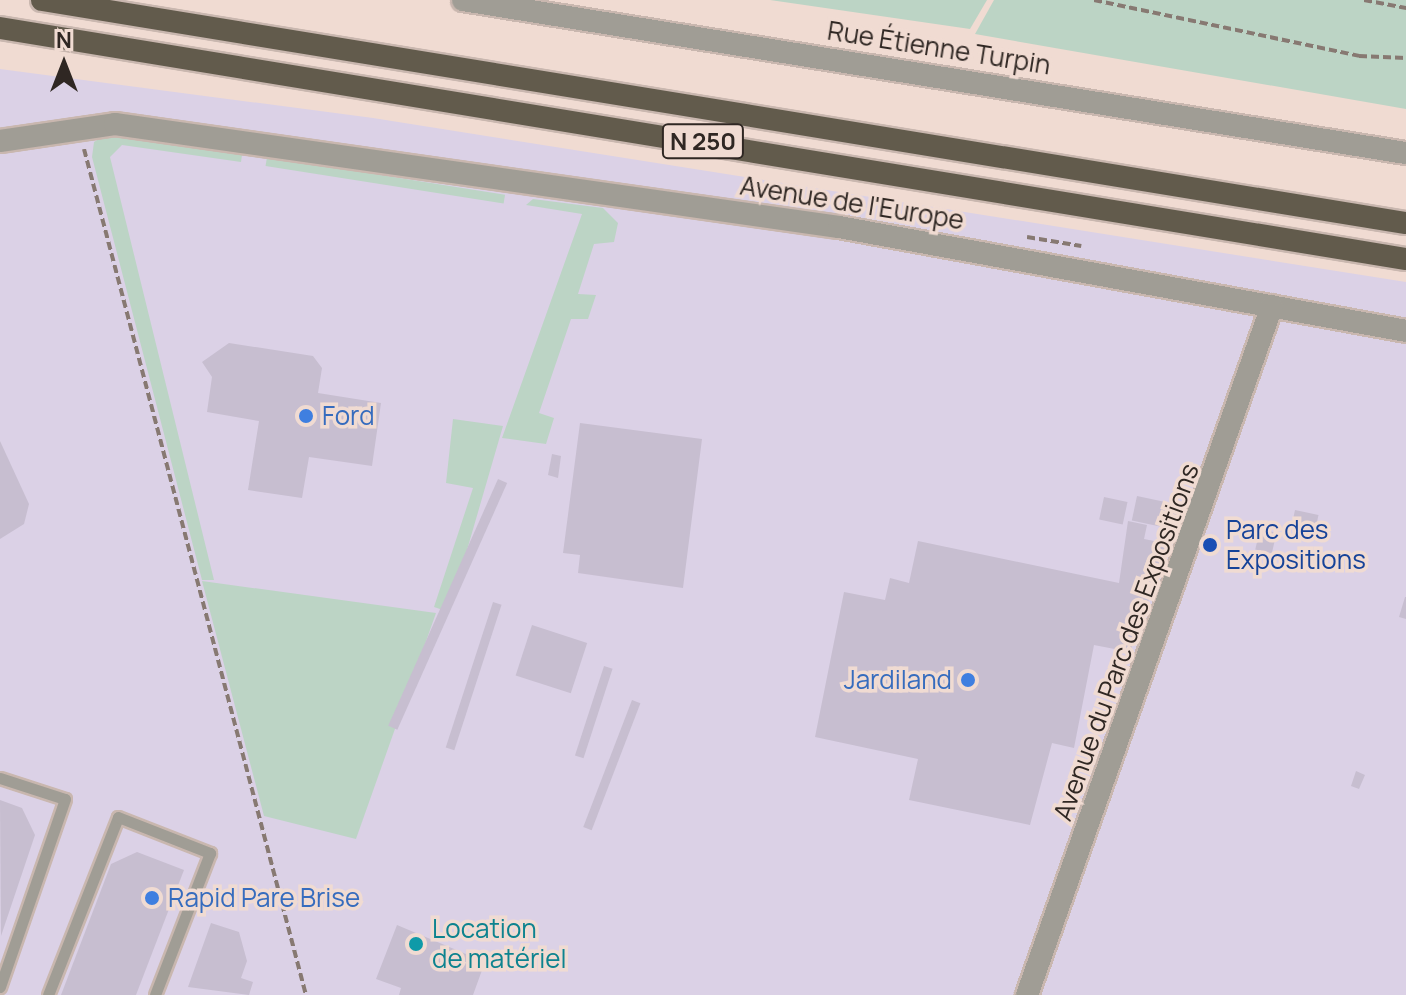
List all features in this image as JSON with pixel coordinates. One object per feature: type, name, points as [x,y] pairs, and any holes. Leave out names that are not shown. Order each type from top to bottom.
[{"type":"highway","name":"N 250","points":[[42,0],[1406,223]]},
{"type":"highway","name":"N 250","points":[[4,29],[1406,259]]},
{"type":"street","name":"Rue Étienne Turpin","points":[[463,0],[1406,153]]},
{"type":"street","name":"Avenue de l'Europe","points":[[0,141],[115,124],[807,222],[1406,331]]},
{"type":"street","name":"Avenue du Parc des Expositions","points":[[1027,995],[1272,306]]},
{"type":"lane","points":[[0,778],[65,799],[0,987]]},
{"type":"lane","points":[[48,995],[118,817],[210,853],[155,995]]},
{"type":"path","points":[[1094,0],[1359,56],[1406,58]]},
{"type":"path","points":[[1364,0],[1406,8]]},
{"type":"path","points":[[79,127],[306,995]]},
{"type":"shaded area","points":[[0,69],[373,118],[1406,282],[1406,995],[0,995]]},
{"type":"green space","points":[[770,0],[987,0],[970,29]]},
{"type":"green space","points":[[994,0],[1406,0],[1406,109],[975,34]]},
{"type":"green space","points":[[105,135],[242,155],[241,162],[122,145],[110,157],[214,580],[202,580],[92,157],[94,142]]},
{"type":"green space","points":[[267,157],[505,195],[504,204],[266,166]]},
{"type":"green space","points":[[533,199],[603,208],[618,223],[614,242],[594,244],[578,294],[596,295],[588,319],[571,319],[539,413],[554,418],[546,444],[502,438],[582,214],[526,205]]},
{"type":"green space","points":[[453,419],[503,426],[449,612],[434,607],[473,488],[446,483]]},
{"type":"green space","points":[[202,581],[436,613],[356,839],[264,816]]},
{"type":"building","name":"Ford","points":[[229,343],[313,356],[322,368],[318,393],[381,403],[372,466],[309,457],[302,498],[248,490],[259,421],[207,412],[212,377],[202,362]]},
{"type":"building","points":[[580,423],[702,439],[683,588],[578,573],[580,555],[563,553]]},
{"type":"building","points":[[0,441],[29,504],[24,524],[0,539]]},
{"type":"building","points":[[552,454],[561,456],[558,478],[548,475]]},
{"type":"building","points":[[498,479],[507,483],[397,730],[388,726]]},
{"type":"building","points":[[1137,496],[1183,506],[1178,530],[1132,520]]},
{"type":"building","points":[[1104,497],[1127,502],[1123,524],[1099,519]]},
{"type":"building","points":[[1295,510],[1318,515],[1315,530],[1292,525]]},
{"type":"building","points":[[1128,521],[1147,525],[1144,539],[1169,544],[1130,652],[1094,645],[1074,748],[1052,743],[1030,825],[909,800],[918,759],[815,737],[844,592],[885,600],[890,578],[909,583],[918,541],[1119,583]]},
{"type":"building","points":[[1260,529],[1277,533],[1272,553],[1255,549]]},
{"type":"building","points":[[1406,597],[1406,619],[1399,617]]},
{"type":"building","points":[[493,602],[502,605],[454,750],[446,748]]},
{"type":"building","points":[[532,625],[587,643],[571,693],[516,675]]},
{"type":"building","points":[[604,666],[613,669],[584,758],[575,755]]},
{"type":"building","points":[[632,700],[640,703],[592,830],[583,827]]},
{"type":"building","points":[[1356,771],[1365,775],[1359,789],[1351,786]]},
{"type":"building","points":[[0,800],[22,808],[35,835],[1,936]]},
{"type":"building","points":[[137,852],[184,870],[136,995],[61,995],[111,864]]},
{"type":"building","points":[[211,923],[239,932],[247,961],[241,978],[253,982],[249,995],[188,987]]},
{"type":"building","name":"Location de matériel","points":[[397,925],[485,962],[473,995],[399,995],[401,988],[376,979]]},
{"type":"place","name":"Ford","points":[[306,416]]},
{"type":"place","name":"Parc des Expositions","points":[[1210,545]]},
{"type":"place","name":"Jardiland","points":[[968,680]]},
{"type":"place","name":"Rapid Pare Brise","points":[[152,898]]},
{"type":"place","name":"Location de matériel","points":[[416,944]]}]
